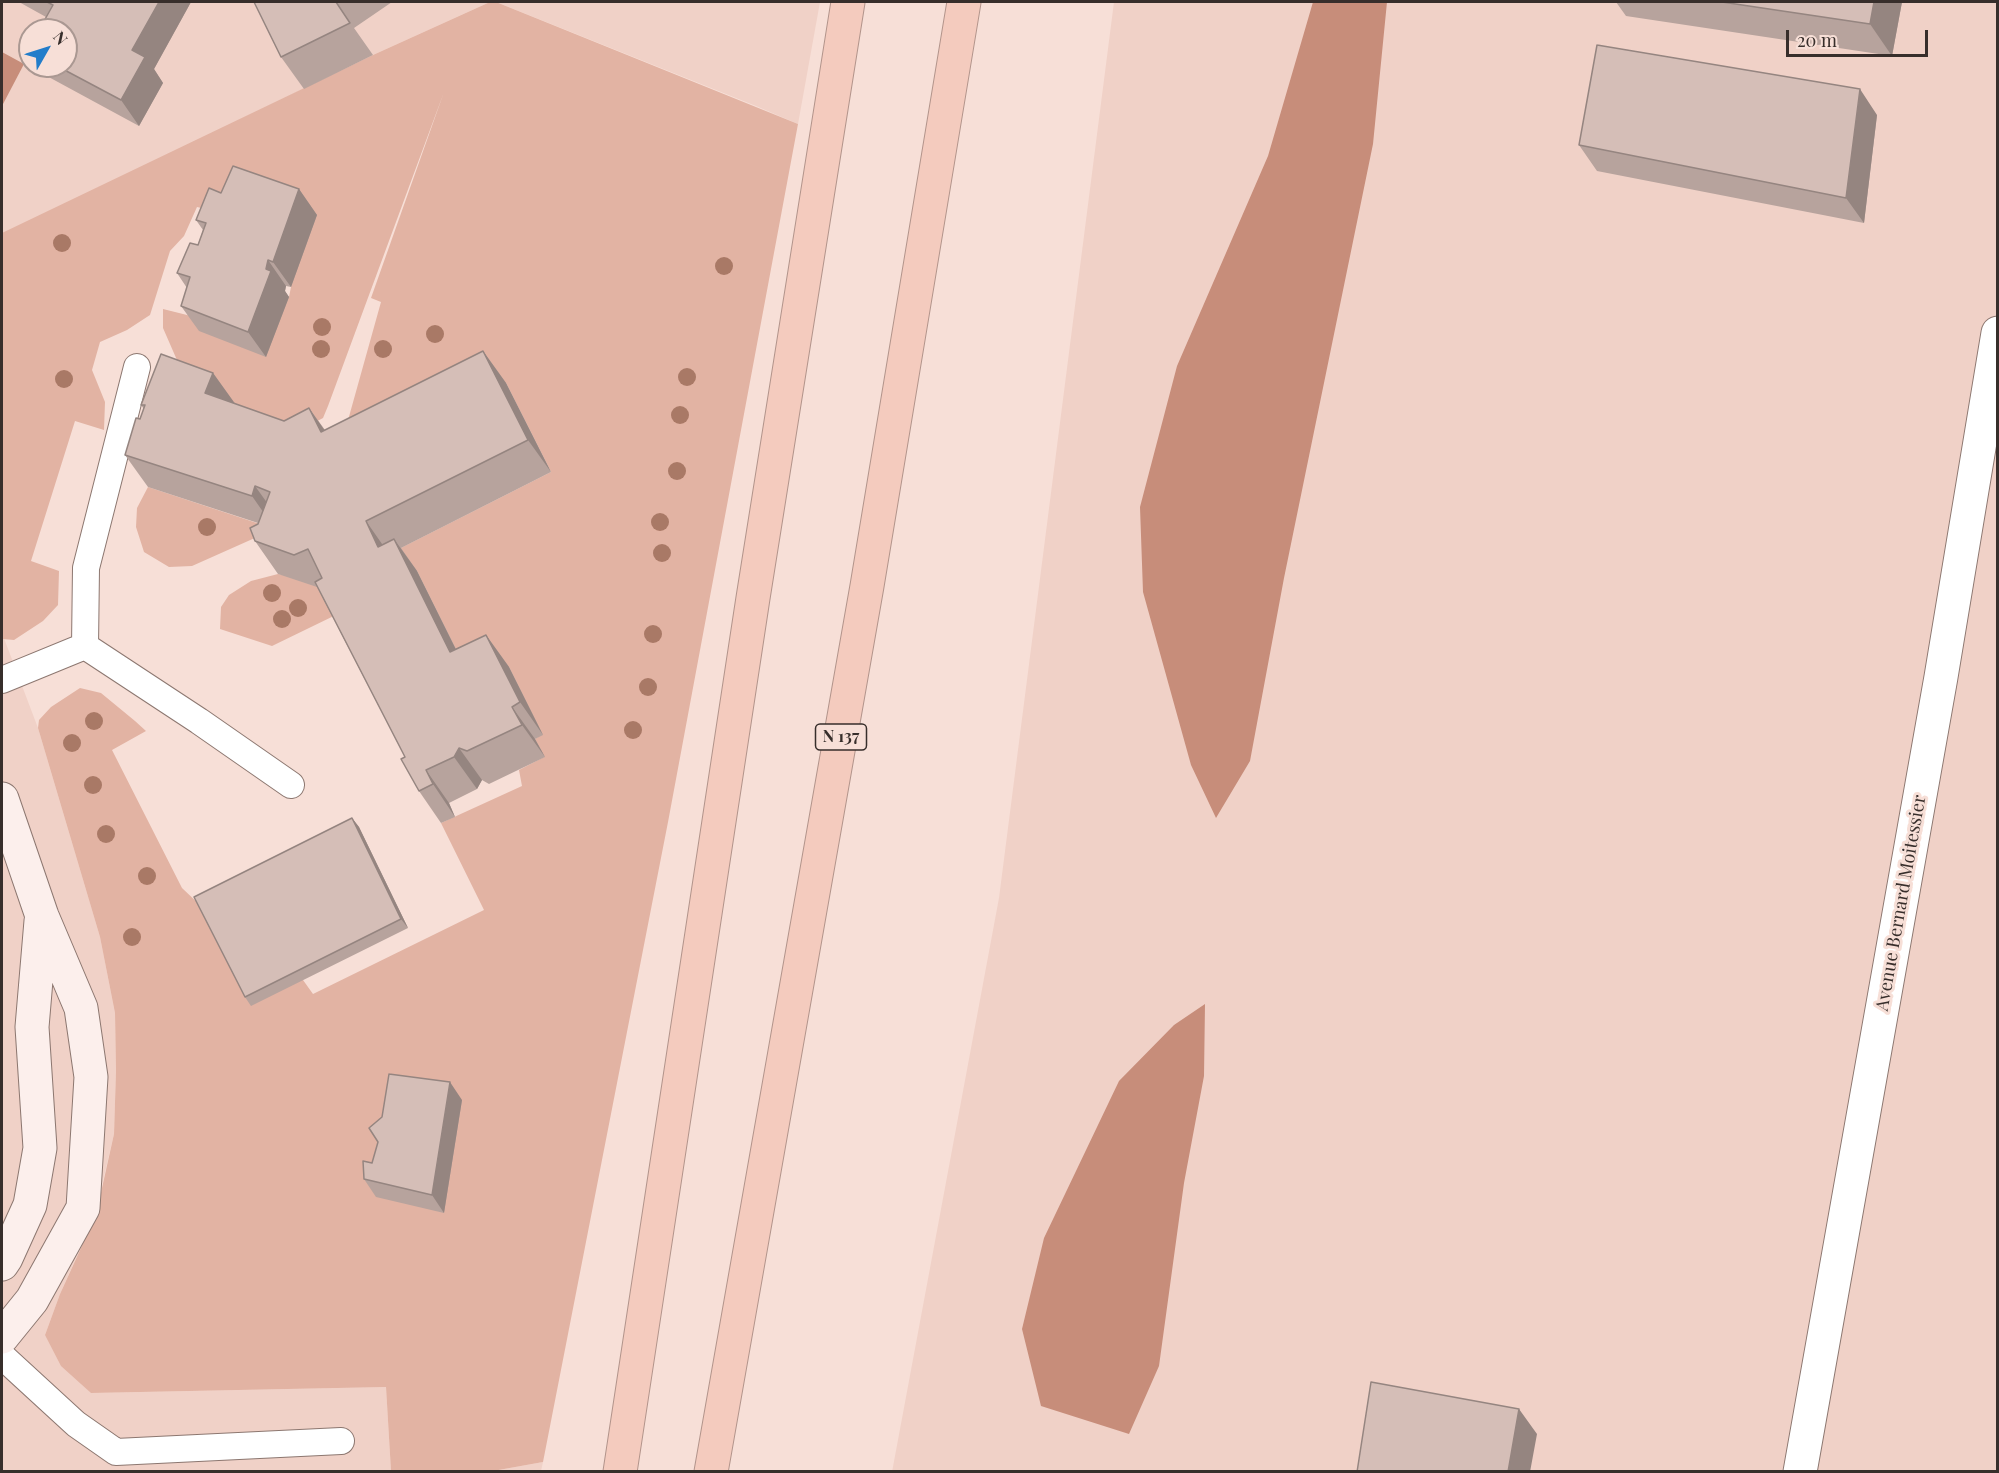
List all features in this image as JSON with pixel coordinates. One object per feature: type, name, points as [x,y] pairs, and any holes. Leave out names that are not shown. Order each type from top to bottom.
[{"type":"highway","points":[[620,1472],[753,598],[848,2]]},
{"type":"highway","name":"N 137","points":[[711,1472],[867,586],[964,2]]},
{"type":"street","name":"Avenue Bernard Moitessier","points":[[1800,1472],[1941,677],[1998,333]]},
{"type":"street","points":[[2,799],[42,916],[81,1008],[91,1077],[82,1208],[32,1300],[2,1337]]},
{"type":"street","points":[[2,1263],[30,1205],[40,1148],[32,1027],[42,916]]},
{"type":"lane","points":[[85,646],[86,568],[137,368]]},
{"type":"lane","points":[[2,680],[85,646]]},
{"type":"lane","points":[[85,646],[291,785]]},
{"type":"lane","points":[[2,1356],[119,1462],[341,1442]]},
{"type":"shaded area","points":[[2,2],[490,2],[373,55],[2,235]]},
{"type":"shaded area","points":[[490,2],[496,2],[798,124],[668,822],[543,1462],[493,1471],[391,1471],[386,1387],[91,1393],[61,1366],[45,1335],[60,1294],[96,1215],[114,1134],[116,1071],[115,1013],[100,937],[38,728],[39,720],[51,707],[80,688],[101,693],[146,731],[112,750],[182,888],[201,906],[303,980],[313,994],[484,910],[441,823],[522,786],[519,770],[544,757],[535,739],[542,734],[509,667],[473,684],[417,571],[389,554],[551,472],[506,383],[344,465],[345,431],[381,302],[371,298],[444,92],[323,418],[293,433],[236,405],[180,367],[163,328],[163,309],[195,317],[289,297],[291,287],[227,214],[197,207],[184,236],[170,251],[150,315],[127,330],[100,342],[92,370],[105,402],[104,430],[75,421],[31,561],[59,571],[58,605],[43,621],[14,640],[3,639],[2,633],[2,233],[373,55]]},
{"type":"shaded area","points":[[496,2],[820,2],[798,124],[756,106]]},
{"type":"shaded area","points":[[1114,2],[1997,2],[1997,1471],[892,1472],[999,898]]},
{"type":"shaded area","points":[[1313,2],[1387,2],[1373,144],[1284,578],[1250,761],[1216,818],[1191,765],[1143,592],[1140,507],[1177,366],[1268,156]]},
{"type":"shaded area","points":[[2,52],[18,61],[18,75],[2,106]]},
{"type":"shaded area","points":[[148,487],[275,529],[192,566],[169,567],[144,552],[136,527],[137,508]]},
{"type":"shaded area","points":[[278,574],[331,581],[344,611],[272,646],[220,629],[221,607],[229,595],[251,581]]},
{"type":"shaded area","points":[[2,633],[38,728],[100,937],[115,1013],[114,1134],[95,1215],[60,1294],[45,1335],[91,1393],[386,1387],[391,1471],[2,1471]]},
{"type":"shaded area","points":[[1205,1004],[1204,1076],[1184,1183],[1159,1366],[1129,1434],[1041,1406],[1022,1329],[1044,1238],[1119,1081],[1174,1025]]},
{"type":"shaded area","points":[[543,1462],[541,1471],[493,1471]]},
{"type":"building","points":[[47,2],[159,2],[132,50],[145,57],[121,100],[78,77],[78,18],[46,18],[53,5]]},
{"type":"building","points":[[254,2],[336,2],[350,23],[281,57]]},
{"type":"building","points":[[1722,2],[1874,2],[1870,24]]},
{"type":"building","points":[[1597,45],[1860,89],[1846,198],[1579,145]]},
{"type":"building","points":[[233,166],[299,189],[273,262],[268,260],[266,269],[271,271],[248,332],[181,306],[190,277],[177,273],[190,243],[198,245],[206,223],[196,220],[209,188],[221,193]]},
{"type":"building","points":[[483,351],[528,440],[366,521],[378,547],[394,539],[450,652],[486,635],[520,702],[512,707],[522,725],[467,751],[459,748],[454,757],[426,770],[433,784],[419,791],[401,759],[405,757],[315,582],[322,578],[308,549],[294,555],[255,541],[250,528],[258,524],[270,492],[255,486],[252,496],[125,455],[136,418],[140,419],[145,405],[141,405],[161,354],[213,373],[205,393],[284,421],[309,408],[321,432]]},
{"type":"building","points":[[352,818],[401,919],[245,997],[194,897]]},
{"type":"building","points":[[389,1074],[450,1082],[432,1195],[364,1179],[363,1161],[372,1163],[378,1142],[369,1128],[382,1117]]},
{"type":"building","points":[[1371,1382],[1519,1409],[1508,1472],[1357,1472]]}]
